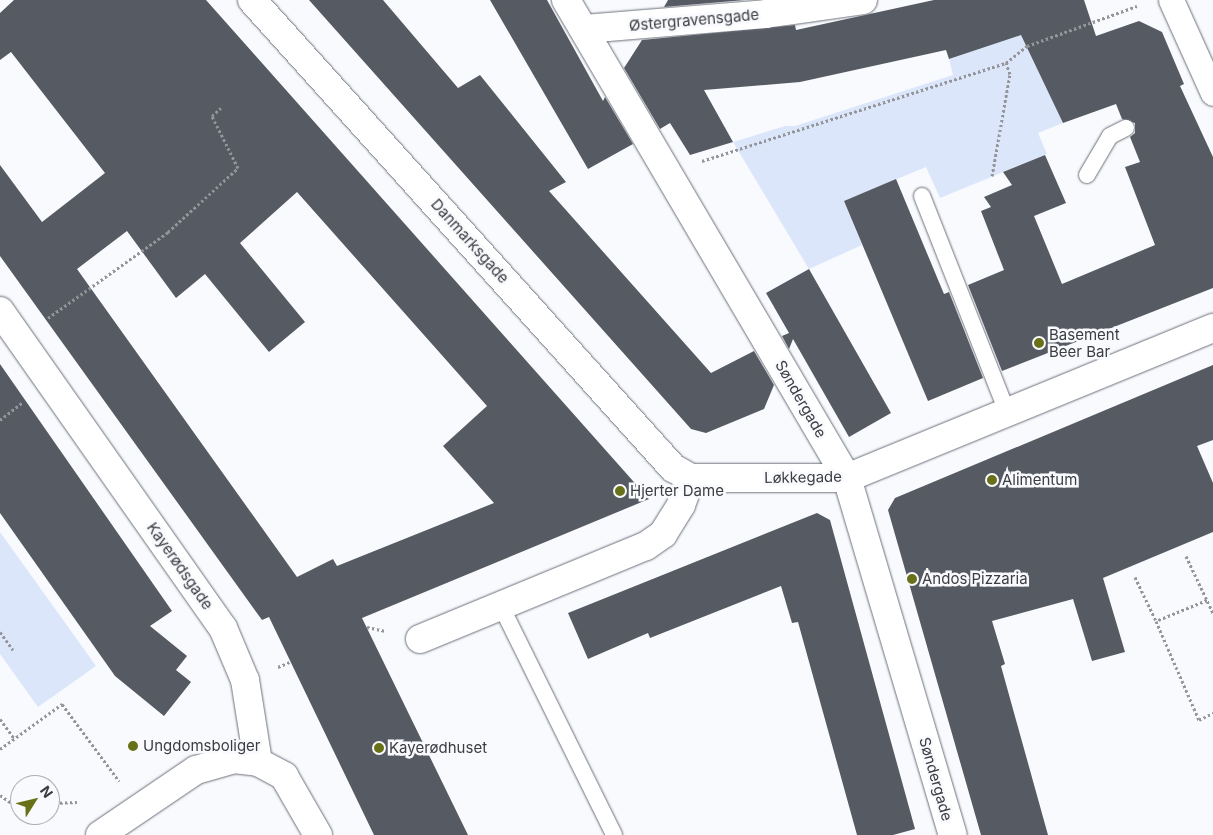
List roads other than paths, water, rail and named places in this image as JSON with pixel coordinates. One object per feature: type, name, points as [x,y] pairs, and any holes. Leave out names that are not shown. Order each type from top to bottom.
[{"type":"street","name":"Danmarksgade","points":[[252,0],[673,468],[691,478]]},
{"type":"street","name":"Søndergade","points":[[566,0],[847,478],[953,835]]},
{"type":"street","name":"Østergravensgade","points":[[584,29],[765,14],[864,0]]},
{"type":"street","points":[[1172,0],[1213,92]]},
{"type":"street","name":"Kayerødsgade","points":[[0,312],[223,628],[245,680],[258,762]]},
{"type":"street","name":"Løkkegade","points":[[691,478],[847,478],[1213,328]]},
{"type":"street","points":[[420,638],[646,546],[663,534],[681,504],[691,478]]},
{"type":"street","points":[[100,835],[138,807],[196,770],[234,759],[258,762],[284,776],[318,835]]},
{"type":"lane","points":[[1087,175],[1110,136],[1126,128]]},
{"type":"lane","points":[[922,196],[1007,412]]},
{"type":"lane","points":[[501,606],[614,835]]},
{"type":"place","name":"Basement Beer Bar","points":[[1039,343]]},
{"type":"place","name":"Alimentum","points":[[992,480]]},
{"type":"place","name":"Hjerter Dame","points":[[620,491]]},
{"type":"place","name":"Andos Pizzaria","points":[[912,579]]},
{"type":"place","name":"Ungdomsboliger","points":[[133,746]]},
{"type":"place","name":"Kayerødhuset","points":[[379,748]]}]
